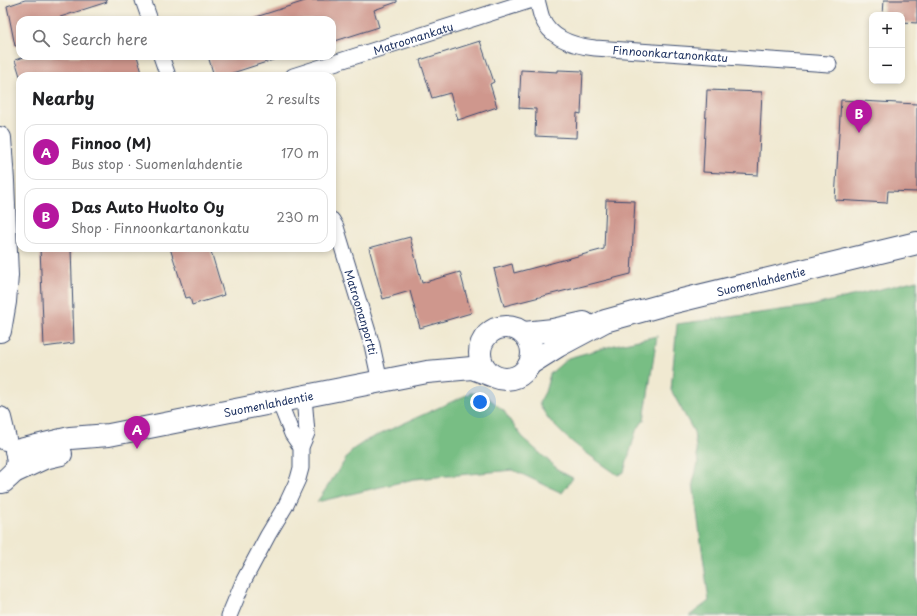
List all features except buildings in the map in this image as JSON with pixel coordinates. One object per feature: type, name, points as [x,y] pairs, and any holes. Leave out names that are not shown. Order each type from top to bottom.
[{"type":"main road","points":[[0,138],[7,275],[5,302],[0,331]]},
{"type":"main road","name":"Suomenlahdentie","points":[[531,363],[558,346],[605,321],[670,303],[917,243]]},
{"type":"main road","name":"Suomenlahdentie","points":[[519,331],[553,330],[594,321],[605,321]]},
{"type":"main road","points":[[500,327],[519,331],[529,340],[532,347],[533,355],[531,363],[526,371],[522,375],[511,380],[498,378],[491,375],[485,370],[480,356],[480,348],[484,339],[491,332],[500,327]]},
{"type":"main road","name":"Suomenlahdentie","points":[[427,372],[452,358],[480,348]]},
{"type":"main road","name":"Suomenlahdentie","points":[[6,465],[44,458],[74,450],[109,435],[427,372],[472,368],[491,375]]},
{"type":"main road","points":[[0,418],[6,465]]},
{"type":"street","points":[[143,0],[149,16]]},
{"type":"street","name":"Matroonankatu","points":[[306,72],[532,0]]},
{"type":"street","name":"Finnoonkartanonkatu","points":[[537,0],[542,19],[548,28],[574,45],[595,48],[829,64]]},
{"type":"street","points":[[162,60],[167,72]]},
{"type":"street","name":"Matroonanportti","points":[[336,227],[369,336],[380,382]]},
{"type":"street","points":[[229,616],[244,580],[295,489],[301,468],[301,447],[307,433],[304,397]]},
{"type":"street","points":[[280,401],[292,434],[301,447]]},
{"type":"green space","points":[[917,280],[917,616],[689,616],[709,601],[693,483],[698,463],[694,432],[671,390],[677,324],[811,306]]},
{"type":"green space","points":[[657,336],[644,420],[636,431],[624,472],[618,475],[573,443],[562,433],[553,424],[539,403],[545,392],[550,374],[568,358],[615,345]]},
{"type":"green space","points":[[471,393],[485,395],[504,411],[525,440],[561,472],[573,478],[562,493],[513,470],[414,479],[317,502],[352,450],[367,440]]},
{"type":"place","name":"Das Auto Huolto Oy","points":[[859,133]]},
{"type":"place","name":"Finnoo (M)","points":[[137,449]]}]
